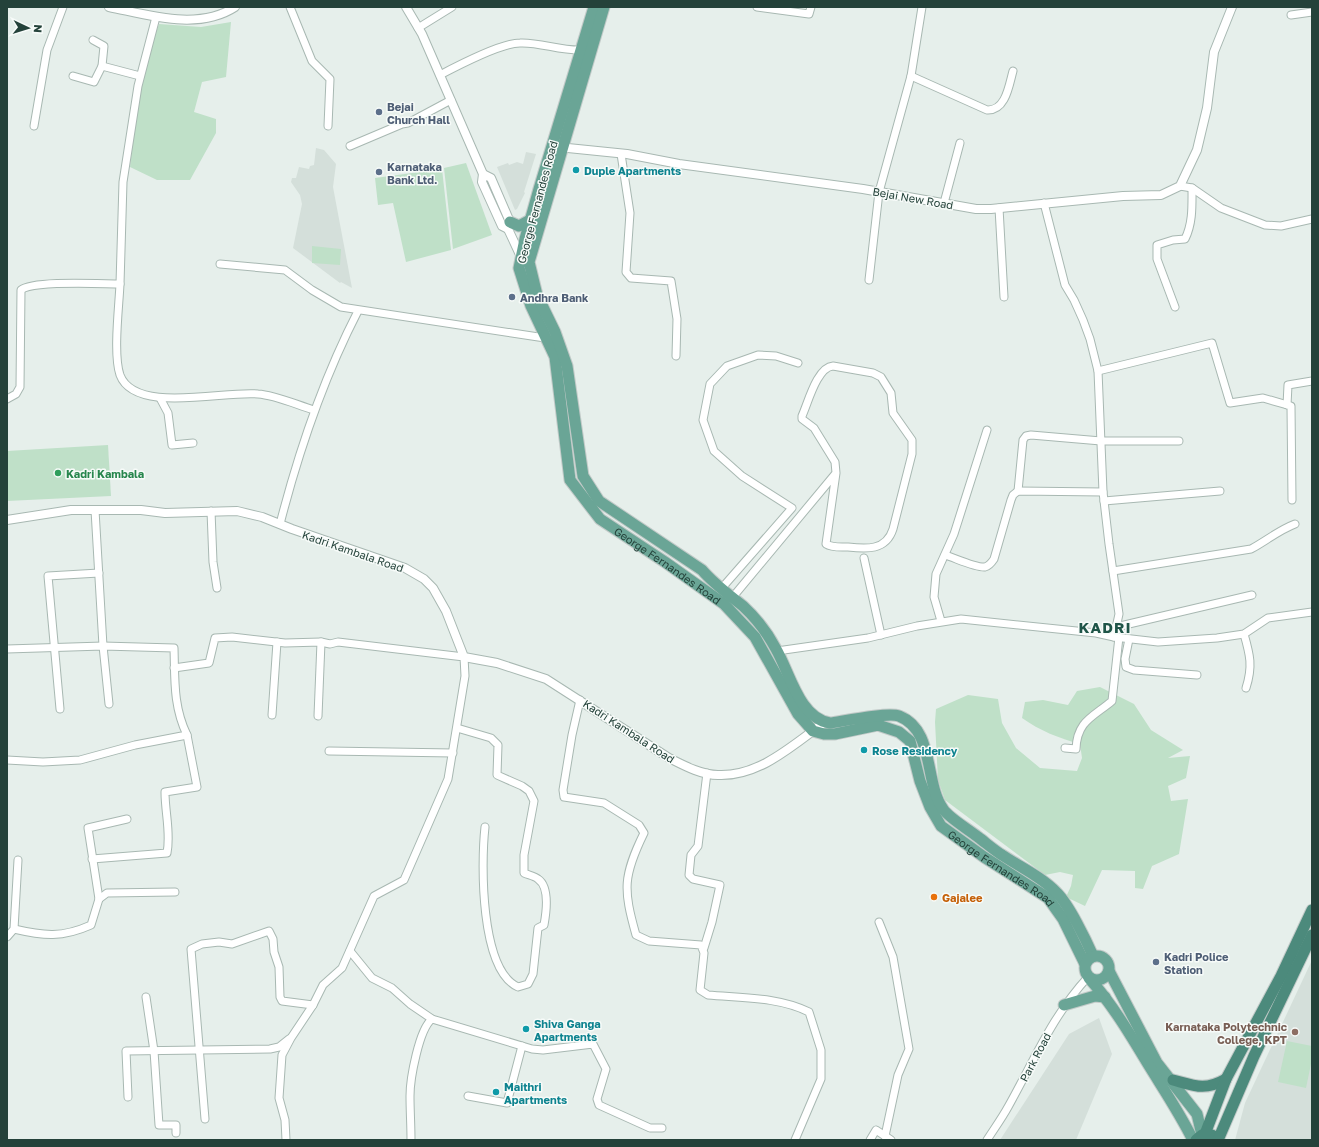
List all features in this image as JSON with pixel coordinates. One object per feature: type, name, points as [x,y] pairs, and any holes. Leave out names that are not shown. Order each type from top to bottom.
[{"type":"highway","points":[[1199,1137],[1226,1079],[1281,976],[1312,910]]},
{"type":"highway","points":[[1199,1137],[1213,1135],[1218,1140],[1251,1062],[1312,935]]},
{"type":"highway","points":[[1173,1080],[1203,1087],[1211,1087],[1226,1079]]},
{"type":"main road","name":"George Fernandes Road","points":[[594,7],[557,147],[529,262],[536,295],[555,332],[567,366],[583,476],[599,501],[702,570],[721,589],[744,607],[768,636],[777,650],[802,702],[812,714],[825,722],[899,716],[911,724],[920,735],[928,753],[930,775],[934,794],[943,810],[1001,854],[1036,876],[1058,894],[1085,939],[1093,956]]},
{"type":"main road","name":"George Fernandes Road","points":[[604,7],[557,147],[530,220],[519,268],[531,306],[555,358],[570,480],[600,519],[724,604],[754,637],[798,714],[813,731],[824,734],[836,734],[878,725],[900,732],[910,741],[920,781],[930,807],[941,826],[1048,898],[1063,919],[1077,952],[1085,964],[1085,973],[1105,997],[1176,1106],[1199,1137]]},
{"type":"main road","points":[[509,225],[519,226],[530,220]]},
{"type":"main road","points":[[649,552],[658,540]]},
{"type":"main road","points":[[1085,964],[1093,956],[1099,956],[1106,960],[1109,971],[1158,1063],[1173,1080],[1197,1114],[1199,1137]]},
{"type":"main road","points":[[1089,978],[1094,980],[1102,979],[1109,971]]},
{"type":"main road","points":[[1064,1005],[1095,996],[1105,997]]},
{"type":"street","points":[[34,126],[47,50],[63,7]]},
{"type":"street","points":[[109,7],[156,17],[188,20],[203,19],[224,14],[235,7]]},
{"type":"street","points":[[290,7],[312,61],[330,79],[328,126]]},
{"type":"street","points":[[406,7],[418,28],[440,75],[483,174],[491,178],[521,259],[530,266]]},
{"type":"street","points":[[418,28],[452,7]]},
{"type":"street","points":[[757,7],[809,14],[810,7]]},
{"type":"street","points":[[869,280],[879,192],[911,76],[922,7]]},
{"type":"street","points":[[1232,7],[1214,52],[1207,108],[1197,150],[1180,186],[1192,188],[1221,208],[1266,225],[1281,226],[1312,218]]},
{"type":"street","points":[[1291,15],[1312,12]]},
{"type":"street","points":[[156,17],[140,76],[123,182],[118,351],[120,375],[129,388],[136,392],[160,398],[259,394],[314,410]]},
{"type":"street","points":[[73,76],[94,82],[102,66],[104,46],[93,40]]},
{"type":"street","points":[[440,75],[469,60],[521,42],[568,50],[582,50]]},
{"type":"street","points":[[102,66],[140,76]]},
{"type":"street","points":[[911,76],[987,110],[992,110],[998,108],[1004,101],[1013,71]]},
{"type":"street","points":[[350,146],[402,124],[408,123],[451,100]]},
{"type":"street","points":[[944,203],[960,143]]},
{"type":"street","name":"Bejai New Road","points":[[557,147],[621,154],[679,164],[879,192],[976,209],[1123,196],[1161,195],[1180,186]]},
{"type":"street","points":[[621,154],[630,212],[626,272],[631,278],[671,281],[677,319],[676,356]]},
{"type":"street","points":[[1175,307],[1158,259],[1157,246],[1173,240],[1185,239],[1189,232],[1192,215],[1192,188]]},
{"type":"street","points":[[1044,203],[1065,285],[1083,320],[1098,371],[1103,492],[1119,614],[1116,627],[1112,701],[1081,726],[1076,749],[1065,748]]},
{"type":"street","points":[[999,208],[1004,297]]},
{"type":"street","points":[[220,264],[285,270],[312,290],[341,307],[358,311],[546,338]]},
{"type":"street","points":[[7,398],[16,394],[20,387],[21,290],[25,287],[40,284],[120,284]]},
{"type":"street","points":[[280,524],[299,453],[314,410],[339,347],[358,311]]},
{"type":"street","points":[[1098,371],[1212,343],[1230,403],[1263,398],[1290,406],[1292,500]]},
{"type":"street","points":[[721,589],[792,508],[742,476],[714,451],[703,420],[710,384],[727,366],[758,355],[776,356],[798,363]]},
{"type":"street","points":[[732,598],[836,473],[835,462],[814,428],[805,421],[802,416],[821,373],[829,366],[873,373],[881,377],[891,393],[894,413],[912,440],[912,454],[893,530],[890,537],[880,546],[870,549],[826,544],[836,473]]},
{"type":"street","points":[[1287,405],[1288,385],[1312,381]]},
{"type":"street","points":[[160,398],[168,413],[172,445],[193,443]]},
{"type":"street","points":[[941,621],[934,597],[936,574],[954,534],[987,430]]},
{"type":"street","points":[[1018,491],[1023,440],[1026,436],[1031,435],[1101,441],[1179,441]]},
{"type":"street","points":[[945,555],[979,566],[986,567],[991,563],[994,559],[1011,500],[1013,495],[1018,491],[1103,492]]},
{"type":"street","points":[[1104,501],[1220,491]]},
{"type":"street","name":"Kadri Kambala Road","points":[[7,520],[71,510],[141,510],[164,513],[237,511],[262,517],[405,568],[424,579],[433,588],[446,611],[464,657],[497,663],[546,679],[669,758],[687,767],[716,775],[734,774],[754,770],[797,744],[825,722]]},
{"type":"street","points":[[96,510],[103,646],[109,704]]},
{"type":"street","points":[[211,512],[213,562],[217,588]]},
{"type":"street","points":[[1113,571],[1251,549],[1267,540],[1279,530],[1295,524]]},
{"type":"street","points":[[864,558],[881,635]]},
{"type":"street","points":[[60,709],[48,576],[99,572]]},
{"type":"street","points":[[1116,627],[1252,595]]},
{"type":"street","points":[[777,650],[881,635],[941,621],[961,619],[1096,633],[1158,642],[1193,640],[1244,634],[1268,618],[1312,612]]},
{"type":"street","points":[[1244,634],[1251,656],[1250,674],[1246,688]]},
{"type":"street","points":[[174,668],[209,663],[215,638],[232,637],[277,642],[321,642],[464,657],[466,676],[448,779],[404,880],[374,896],[342,968],[323,985],[313,1005],[291,1038],[282,1055],[280,1063],[279,1098],[284,1120],[286,1140]]},
{"type":"street","points":[[1129,639],[1125,659],[1126,667],[1134,670],[1197,675]]},
{"type":"street","points":[[272,716],[277,642]]},
{"type":"street","points":[[318,716],[321,642]]},
{"type":"street","points":[[7,650],[103,646],[174,648],[175,696],[182,726],[187,735],[197,787],[165,792],[165,810],[170,840],[167,853],[92,859]]},
{"type":"street","points":[[580,700],[562,790],[564,797],[604,803],[639,825],[644,833],[633,856],[626,883],[628,907],[636,935],[649,940],[701,945],[704,948]]},
{"type":"street","points":[[457,728],[491,738],[498,744],[496,775],[529,791],[534,801],[534,808],[524,855],[524,873],[538,878],[542,883],[545,892],[546,916],[544,925],[538,928],[533,974],[528,984],[518,987],[510,984],[501,970],[490,943],[484,909],[485,827]]},
{"type":"street","points":[[7,760],[43,762],[80,760],[135,745],[187,735]]},
{"type":"street","points":[[329,751],[453,754]]},
{"type":"street","points":[[708,773],[698,846],[691,855],[689,875],[693,879],[720,885],[712,922],[704,948],[700,990],[708,995],[795,1005],[810,1012],[822,1050],[821,1079],[795,1140]]},
{"type":"street","points":[[14,929],[40,935],[73,933],[91,925],[99,899],[88,828],[127,820]]},
{"type":"street","points":[[7,937],[14,929],[18,860]]},
{"type":"street","points":[[99,899],[107,893],[175,892]]},
{"type":"street","points":[[870,1140],[876,1130],[888,1138],[898,1075],[909,1049],[893,957],[878,922]]},
{"type":"street","points":[[206,1119],[191,948],[202,944],[219,942],[232,944],[268,931],[273,939],[274,952],[280,974],[280,997],[282,1001],[313,1005]]},
{"type":"street","points":[[350,951],[372,978],[392,988],[410,1004],[432,1019],[522,1046],[543,1050],[593,1044],[606,1069],[597,1099],[599,1105],[650,1128],[662,1128]]},
{"type":"street","name":"Park Road","points":[[987,1140],[1008,1107],[1051,1025],[1064,1005],[1089,978]]},
{"type":"street","points":[[146,997],[154,1051],[159,1124],[176,1124],[176,1133]]},
{"type":"street","points":[[411,1140],[410,1094],[412,1081],[420,1043],[427,1023],[432,1019]]},
{"type":"street","points":[[128,1097],[126,1051],[270,1049],[279,1047],[291,1038]]},
{"type":"street","points":[[468,1096],[507,1103],[522,1046]]},
{"type":"shaded area","points":[[316,148],[324,150],[336,164],[333,187],[352,288],[341,282],[340,283],[293,248],[302,204],[300,195],[291,182],[292,178],[296,178],[299,167],[309,169],[310,166],[314,165]]},
{"type":"shaded area","points":[[526,152],[536,154],[524,192],[525,193],[517,209],[515,210],[497,167],[508,163],[509,165],[517,162],[523,164]]},
{"type":"shaded area","name":"Karnataka Polytechnic College, KPT","points":[[1312,960],[1312,1140],[1235,1140],[1245,1103]]},
{"type":"shaded area","points":[[1099,1018],[1112,1054],[1076,1140],[1000,1140],[1069,1034]]},
{"type":"green space","points":[[231,22],[226,77],[202,82],[194,112],[216,119],[216,133],[190,180],[157,180],[130,167],[140,76],[159,24],[201,27]]},
{"type":"green space","points":[[466,163],[492,235],[453,249],[444,168]]},
{"type":"green space","points":[[442,169],[451,250],[406,262],[393,203],[378,205],[375,178]]},
{"type":"green space","points":[[312,246],[341,249],[340,265],[312,263]]},
{"type":"green space","name":"Kadri Kambala","points":[[108,445],[111,496],[7,501],[7,451]]},
{"type":"green space","points":[[1100,687],[1134,704],[1151,730],[1183,750],[1168,758],[1190,756],[1186,778],[1168,786],[1171,801],[1188,799],[1179,854],[1152,866],[1143,889],[1135,888],[1135,871],[1102,870],[1085,906],[1066,897],[1071,886],[1073,875],[1060,872],[1045,875],[945,800],[938,780],[935,722],[936,709],[968,695],[998,699],[1002,723],[1016,748],[1040,768],[1077,771],[1082,758],[1080,744],[1050,734],[1022,718],[1025,702],[1043,700],[1068,705],[1077,691]]},
{"type":"green space","points":[[1287,1041],[1312,1046],[1312,1059],[1306,1088],[1278,1082]]},
{"type":"place","name":"Bejai Church Hall","points":[[379,112]]},
{"type":"place","name":"Duple Apartments","points":[[576,170]]},
{"type":"place","name":"Karnataka Bank Ltd.","points":[[379,172]]},
{"type":"place","name":"Andhra Bank","points":[[512,297]]},
{"type":"place","name":"Kadri Kambala","points":[[58,473]]},
{"type":"place","name":"Rose Residency","points":[[864,750]]},
{"type":"place","name":"Gajalee","points":[[934,897]]},
{"type":"place","name":"Kadri Police Station","points":[[1156,962]]},
{"type":"place","name":"Shiva Ganga Apartments","points":[[526,1029]]},
{"type":"place","name":"Karnataka Polytechnic College, KPT","points":[[1295,1032]]},
{"type":"place","name":"Maithri Apartments","points":[[496,1092]]},
{"type":"district","name":"KADRI","points":[[1105,627]]}]
